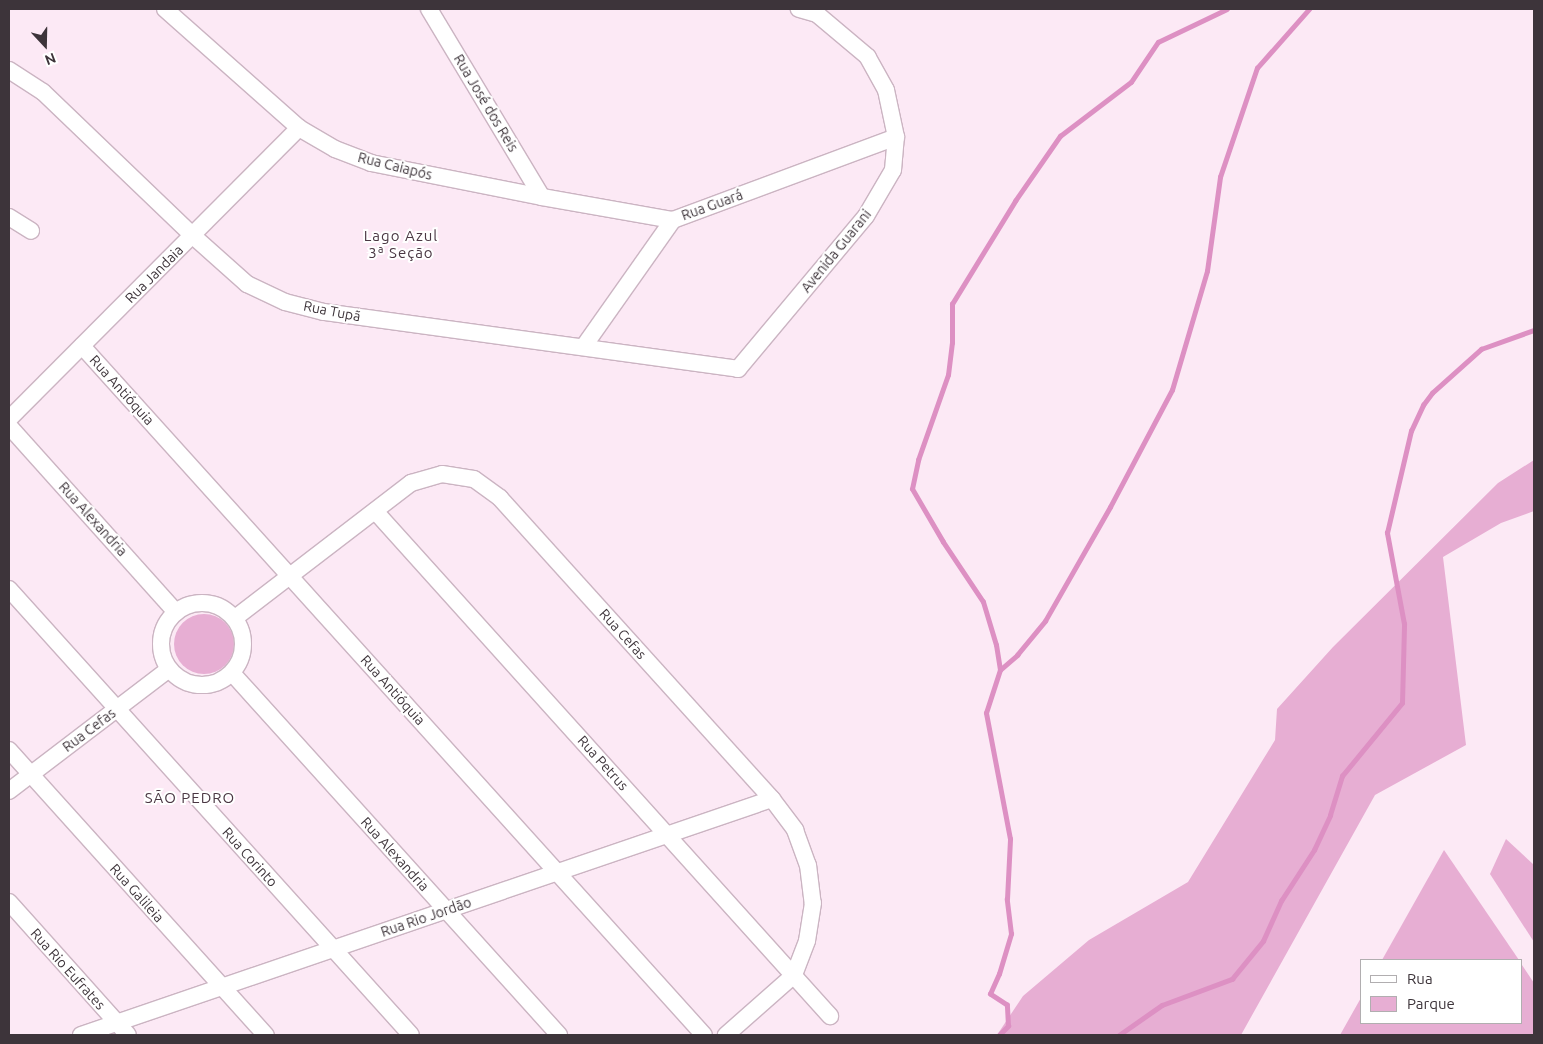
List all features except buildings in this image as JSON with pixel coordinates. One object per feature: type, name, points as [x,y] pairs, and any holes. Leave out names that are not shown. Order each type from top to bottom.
[{"type":"street","name":"Rua Caiapós","points":[[165,9],[299,128],[335,149],[371,163],[542,197],[673,220]]},
{"type":"street","name":"Rua José dos Reis","points":[[429,9],[542,197]]},
{"type":"street","name":"Avenida Guarani","points":[[738,369],[866,216],[893,170],[896,137],[886,90],[868,57],[817,14],[799,9]]},
{"type":"street","name":"Rua Tupã","points":[[9,70],[43,92],[192,235],[247,284],[285,302],[324,312],[584,346],[738,369]]},
{"type":"street","name":"Rua Jandaia","points":[[9,419],[299,128]]},
{"type":"street","name":"Rua Guará","points":[[584,346],[673,220],[896,137]]},
{"type":"street","points":[[9,217],[32,231]]},
{"type":"street","name":"Rua Antióquia","points":[[82,346],[704,1035]]},
{"type":"street","name":"Rua Alexandria","points":[[9,426],[176,612]]},
{"type":"street","name":"Rua Cefas","points":[[235,618],[411,483],[442,474],[474,479],[500,498],[772,799],[795,830],[808,865],[813,903],[807,941],[794,975],[726,1035]]},
{"type":"street","name":"Rua Petrus","points":[[375,511],[830,1016]]},
{"type":"street","name":"Rua Corinto","points":[[9,589],[411,1035]]},
{"type":"street","points":[[200,602],[213,604],[225,609],[235,618],[244,640],[243,652],[232,673],[220,681],[206,685],[192,684],[179,679],[169,669],[163,658],[161,639],[168,621],[176,612],[188,605],[200,602]]},
{"type":"street","name":"Rua Cefas","points":[[9,791],[169,669]]},
{"type":"street","name":"Rua Alexandria","points":[[232,673],[558,1035]]},
{"type":"street","name":"Rua Galileia","points":[[9,750],[266,1035]]},
{"type":"street","name":"Rua Rio Jordão","points":[[81,1035],[772,799]]},
{"type":"street","name":"Rua Rio Eufrates","points":[[9,902],[128,1035]]},
{"type":"green space","points":[[1534,460],[1534,511],[1501,523],[1443,557],[1466,745],[1375,795],[1241,1035],[997,1035],[1023,996],[1089,940],[1188,882],[1275,740],[1277,709],[1333,647],[1498,483]]},
{"type":"green space","points":[[204,614],[220,619],[225,623],[229,628],[234,644],[229,660],[225,665],[220,669],[204,674],[188,669],[183,665],[179,660],[174,644],[179,628],[183,623],[188,619]]},
{"type":"green space","points":[[1506,839],[1534,865],[1534,942],[1490,874]]},
{"type":"green space","points":[[1444,850],[1518,959],[1383,959]]},
{"type":"green space","points":[[1523,966],[1534,983],[1534,1035],[1340,1035],[1360,1000],[1360,1024],[1523,1024]]},
{"type":"waterway","points":[[999,1035],[1008,1026],[1007,1005],[990,994],[999,974],[1011,934],[1007,899],[1010,839],[986,713],[1000,670],[996,645],[983,602],[943,542],[912,489],[918,460],[948,375],[952,343],[952,304],[1015,201],[1060,136],[1131,82],[1158,42],[1227,9]]},
{"type":"waterway","points":[[1000,670],[1017,655],[1045,621],[1110,507],[1172,390],[1207,271],[1220,177],[1257,68],[1309,9]]},
{"type":"waterway","points":[[1119,1035],[1162,1005],[1232,979],[1263,941],[1281,901],[1314,850],[1330,815],[1342,776],[1402,703],[1404,624],[1387,533],[1411,431],[1423,405],[1432,393],[1481,349],[1534,330]]},
{"type":"district","name":"Lago Azul 3ª Seção","points":[[401,244]]},
{"type":"district","name":"SÃO PEDRO","points":[[190,798]]}]
